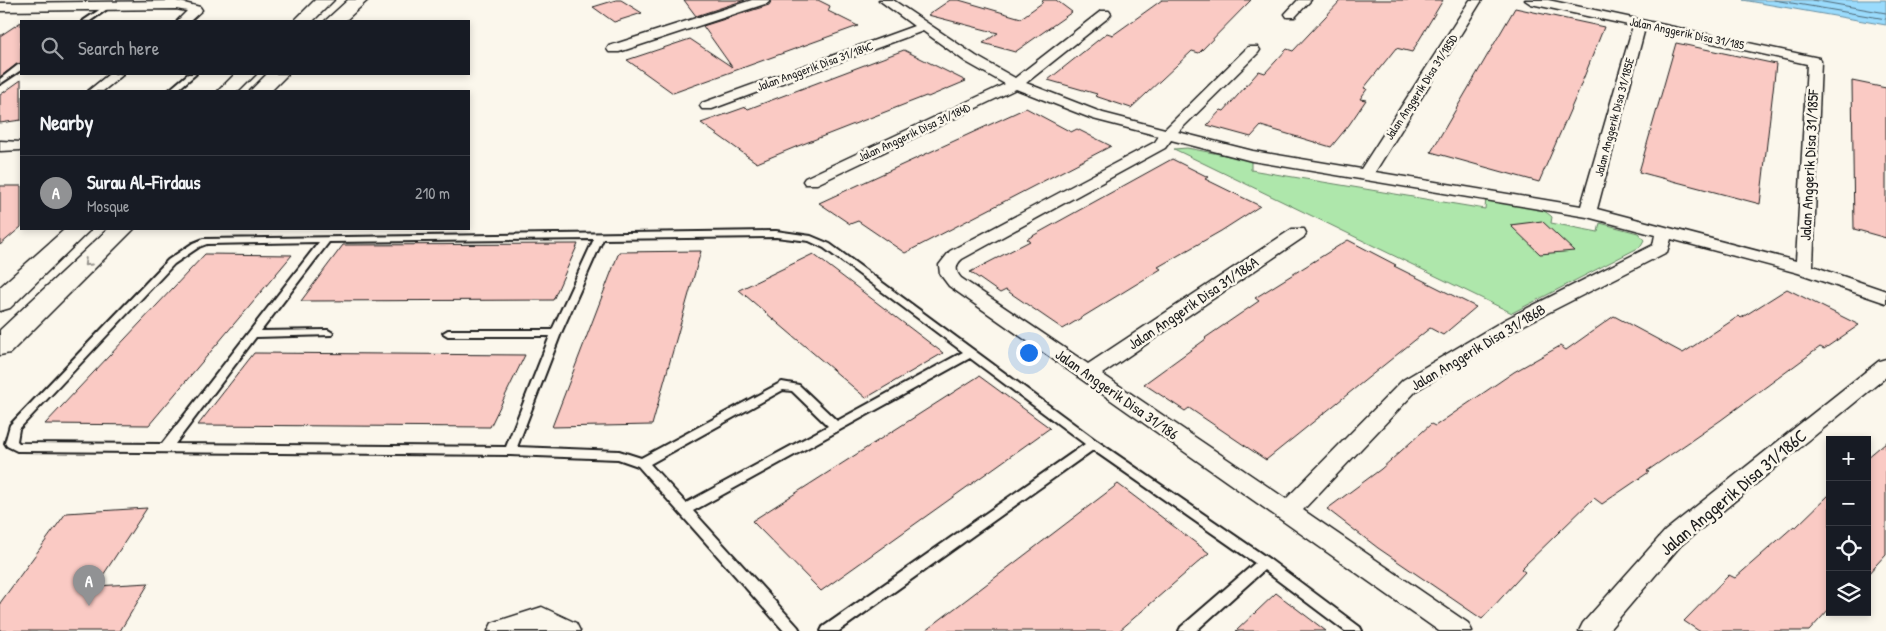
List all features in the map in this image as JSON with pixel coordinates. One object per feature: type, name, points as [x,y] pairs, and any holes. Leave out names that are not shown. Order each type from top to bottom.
[{"type":"main road","points":[[304,20],[325,0]]},
{"type":"main road","points":[[338,20],[359,0]]},
{"type":"main road","points":[[229,90],[245,75]]},
{"type":"main road","points":[[261,90],[277,75]]},
{"type":"main road","points":[[0,302],[78,230]]},
{"type":"main road","points":[[0,346],[121,230]]},
{"type":"street","points":[[614,49],[762,0]]},
{"type":"street","points":[[884,0],[972,59],[1016,84],[1098,116],[1252,156],[1588,212],[1804,268],[1886,297]]},
{"type":"street","points":[[1292,14],[1305,0]]},
{"type":"street","name":"Jalan Anggerik Disa 31/185D","points":[[1365,175],[1476,0]]},
{"type":"street","name":"Jalan Anggerik Disa 31/185","points":[[1531,0],[1814,61]]},
{"type":"street","points":[[0,7],[176,5],[196,10],[185,20]]},
{"type":"street","points":[[0,19],[19,7]]},
{"type":"street","name":"Jalan Anggerik Disa 31/184D","points":[[811,181],[1016,84],[1105,14]]},
{"type":"street","name":"Jalan Anggerik Disa 31/185E","points":[[1588,212],[1640,23]]},
{"type":"street","name":"Jalan Anggerik Disa 31/184C","points":[[707,106],[923,27]]},
{"type":"street","points":[[1167,135],[1253,50]]},
{"type":"street","name":"Jalan Anggerik Disa 31/185F","points":[[1804,268],[1814,61]]},
{"type":"street","points":[[96,90],[116,75]]},
{"type":"street","name":"Jalan Anggerik Disa 31/186","points":[[1167,135],[1160,145],[956,254],[949,260],[946,268],[948,275],[955,282],[1087,374],[1459,631]]},
{"type":"street","points":[[0,146],[20,146]]},
{"type":"street","name":"Jalan Anggerik Disa 31/186B","points":[[1287,512],[1410,385],[1513,323],[1661,248],[1664,232]]},
{"type":"street","name":"Jalan Anggerik Disa 31/186A","points":[[1087,374],[1298,233]]},
{"type":"street","name":"Jalan Anggerik Disa 31/186C","points":[[1592,631],[1673,538],[1886,366]]},
{"type":"street","points":[[501,631],[542,618],[567,631]]},
{"type":"lane","points":[[87,20],[108,6]]},
{"type":"lane","points":[[0,82],[20,68]]},
{"type":"lane","points":[[173,90],[191,75]]},
{"type":"lane","points":[[793,631],[642,463],[619,455],[510,451],[17,446],[11,443],[14,428],[171,262],[186,250],[215,240],[776,234],[811,239],[827,246],[1093,444],[1264,563],[1355,631]]},
{"type":"lane","points":[[510,451],[556,333],[599,237]]},
{"type":"lane","points":[[166,447],[326,240]]},
{"type":"lane","points":[[253,334],[328,333]]},
{"type":"lane","points":[[448,333],[556,333]]},
{"type":"lane","points":[[684,510],[970,353]]},
{"type":"lane","points":[[642,463],[782,386],[795,388],[836,427]]},
{"type":"lane","points":[[828,631],[1093,444]]},
{"type":"lane","points":[[1186,631],[1264,563]]},
{"type":"green space","points":[[1187,148],[1251,160],[1251,170],[1485,209],[1486,198],[1521,203],[1546,212],[1552,217],[1551,223],[1598,232],[1600,223],[1638,233],[1644,240],[1640,247],[1512,313],[1174,149]]},
{"type":"water","points":[[1743,0],[1886,0],[1886,25]]},
{"type":"building","points":[[621,0],[642,13],[614,22],[593,7]]},
{"type":"building","points":[[684,0],[745,0],[696,16]]},
{"type":"building","points":[[772,0],[818,0],[830,6],[828,11],[858,26],[673,93],[627,60],[690,39],[732,67],[703,26],[769,5]]},
{"type":"building","points":[[950,0],[959,0],[1021,18],[1042,3],[1043,0],[1056,0],[1072,12],[1015,52],[983,43],[998,33],[928,15]]},
{"type":"building","points":[[1162,0],[1251,0],[1199,53],[1192,51],[1131,108],[1095,96],[1097,94],[1048,80],[1107,33],[1113,35]]},
{"type":"building","points":[[1341,0],[1443,0],[1412,52],[1396,48],[1364,88],[1367,89],[1360,99],[1366,100],[1331,147],[1261,126],[1251,137],[1207,125],[1221,110],[1224,111],[1259,71],[1265,73],[1287,49],[1293,51]]},
{"type":"building","points":[[1515,8],[1604,27],[1539,182],[1431,152]]},
{"type":"building","points":[[20,23],[20,63],[0,77],[0,36]]},
{"type":"building","points":[[1676,43],[1776,64],[1760,204],[1639,172]]},
{"type":"building","points":[[904,50],[966,81],[757,163],[701,123],[746,107],[748,109]]},
{"type":"building","points":[[21,80],[20,120],[0,123],[0,95]]},
{"type":"building","points":[[1852,81],[1886,88],[1886,238],[1854,229]]},
{"type":"building","points":[[1026,108],[1071,132],[1077,129],[1111,146],[905,253],[858,221],[850,224],[819,203]]},
{"type":"building","points":[[1172,159],[1208,177],[1205,179],[1260,206],[1158,267],[1161,269],[1063,329],[1006,290],[1000,293],[970,272],[1030,241],[1027,239]]},
{"type":"building","points":[[0,186],[20,186],[20,228],[0,245]]},
{"type":"building","points":[[1542,221],[1574,251],[1540,254],[1510,225]]},
{"type":"building","points":[[1348,240],[1396,265],[1394,266],[1476,307],[1443,335],[1430,328],[1266,460],[1189,408],[1185,411],[1144,384],[1205,338],[1259,301],[1255,298]]},
{"type":"building","points":[[578,244],[553,300],[301,301],[343,245]]},
{"type":"building","points":[[701,251],[652,425],[552,427],[619,252]]},
{"type":"building","points":[[205,254],[292,255],[149,425],[45,424]]},
{"type":"building","points":[[813,254],[943,353],[866,398],[739,290]]},
{"type":"building","points":[[1787,289],[1859,325],[1824,349],[1820,347],[1721,420],[1647,471],[1649,472],[1602,504],[1594,498],[1521,569],[1525,572],[1482,619],[1378,548],[1327,509],[1381,469],[1431,424],[1435,426],[1514,372],[1560,346],[1566,350],[1614,316],[1683,353],[1739,316],[1741,318]]},
{"type":"building","points":[[254,353],[525,355],[490,427],[198,425]]},
{"type":"building","points":[[979,376],[1050,428],[821,591],[752,521]]},
{"type":"building","points":[[1886,442],[1886,554],[1871,571],[1871,481],[1871,455]]},
{"type":"building","points":[[1118,484],[1209,553],[1119,631],[925,631]]},
{"type":"building","points":[[1826,498],[1826,612],[1809,631],[1699,631],[1684,621],[1729,575],[1735,578],[1794,526],[1796,527]]},
{"type":"building","points":[[147,508],[96,586],[149,583],[120,631],[0,631],[0,603],[66,513]]},
{"type":"building","points":[[1276,593],[1326,631],[1236,631]]},
{"type":"place","name":"Surau Al-Firdaus","points":[[89,606]]}]
